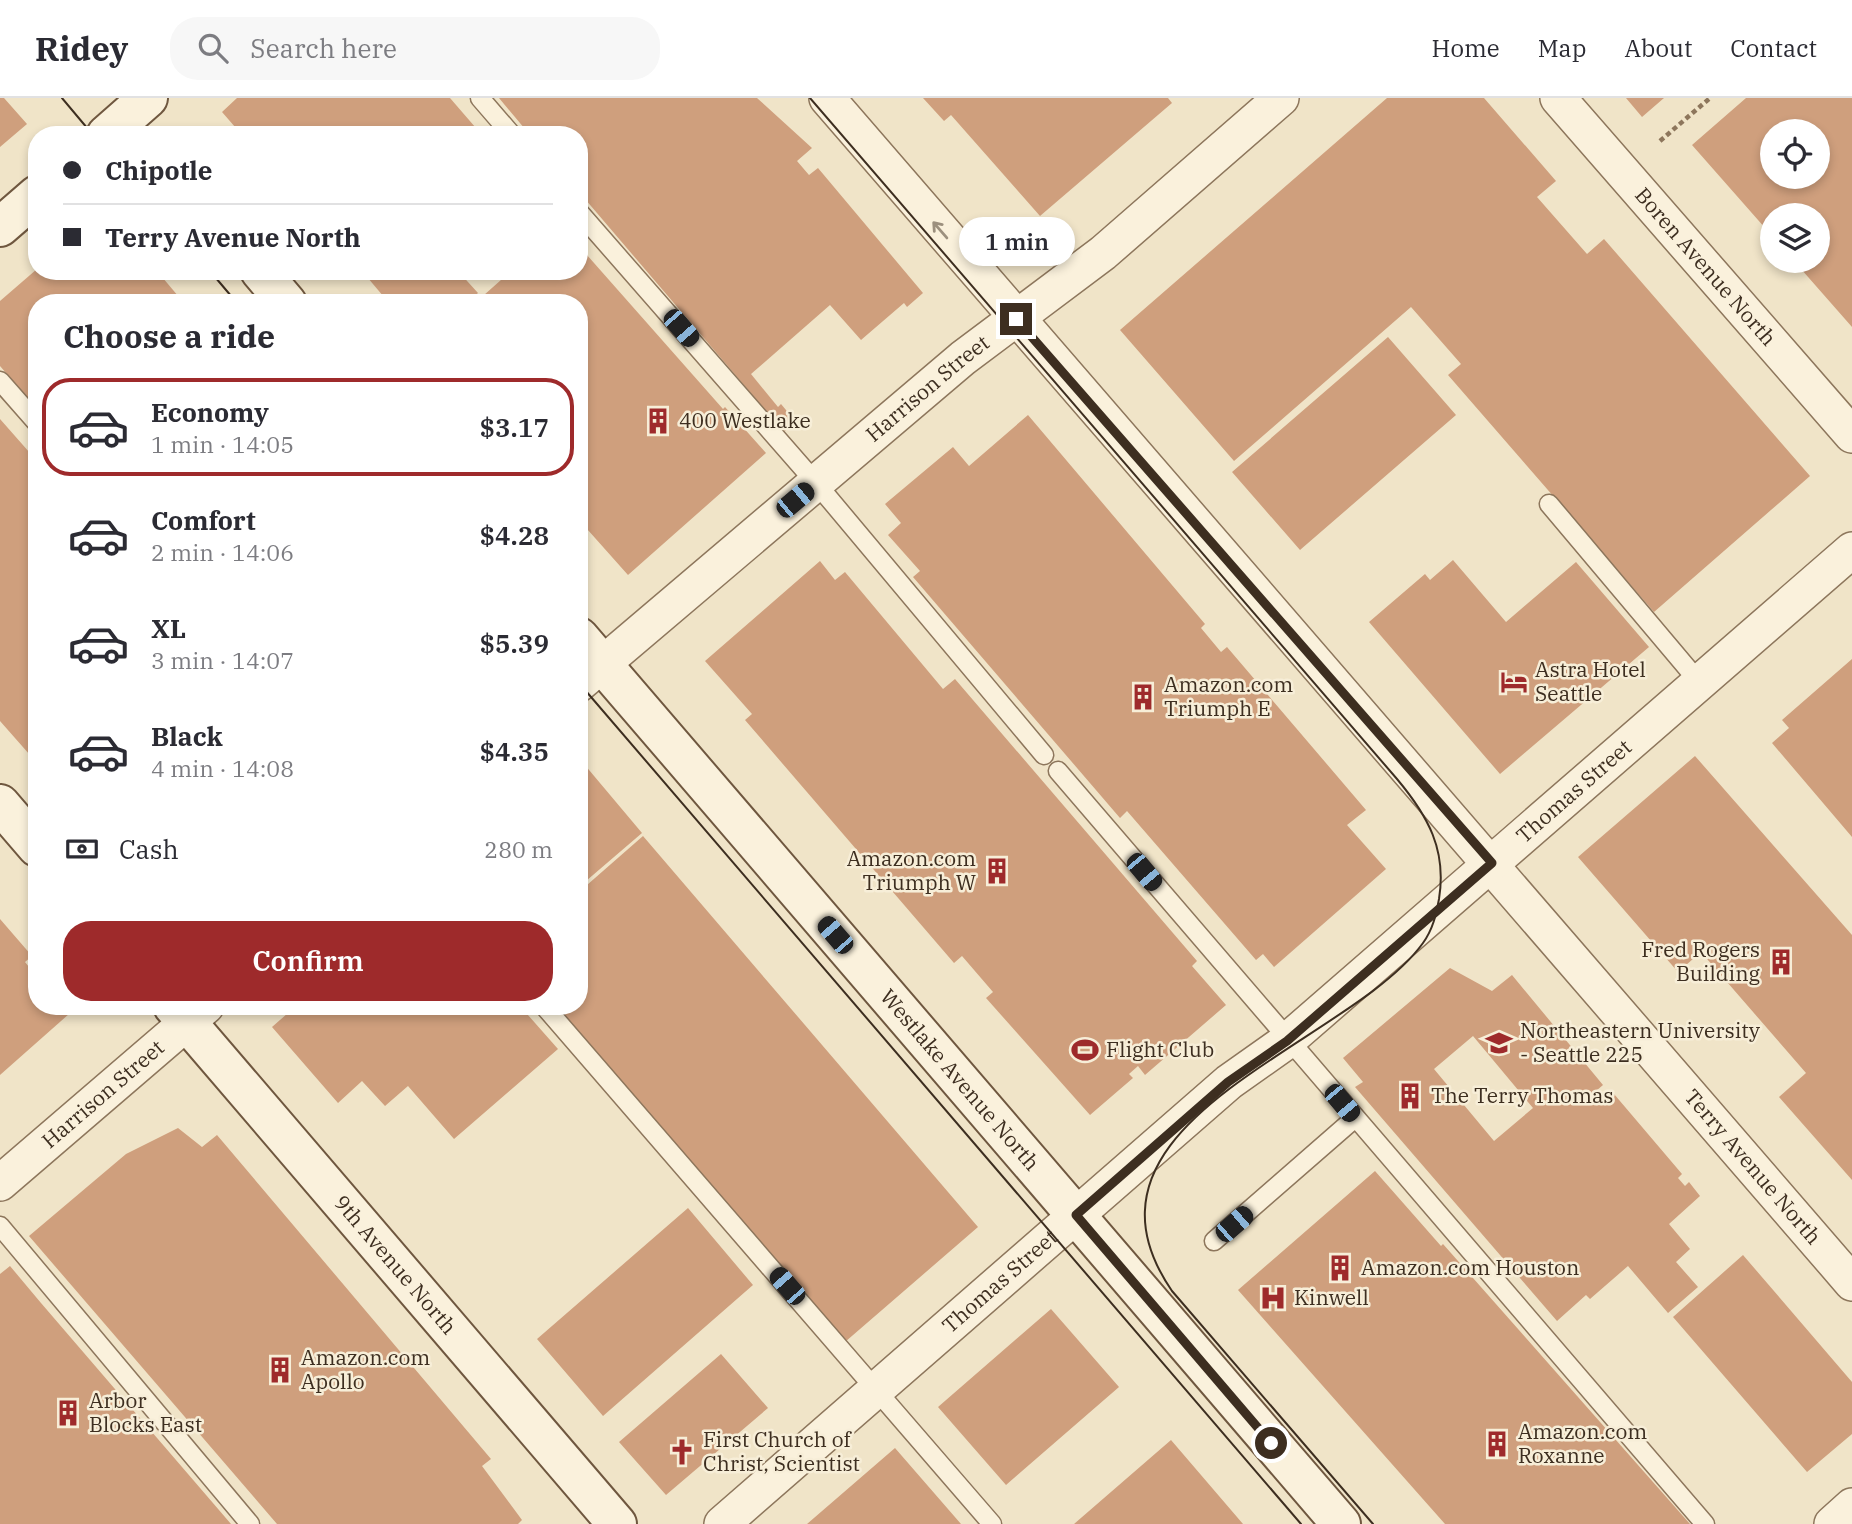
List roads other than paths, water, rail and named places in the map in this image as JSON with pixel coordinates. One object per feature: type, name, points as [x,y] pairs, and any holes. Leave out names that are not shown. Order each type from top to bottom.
[{"type":"main road","points":[[0,227],[28,203]]},
{"type":"main road","points":[[268,280],[280,294]]},
{"type":"main road","name":"Westlake Avenue North","points":[[588,663],[1076,1215],[1341,1524]]},
{"type":"main road","points":[[0,804],[28,837]]},
{"type":"main road","name":"9th Avenue North","points":[[192,1015],[617,1524]]},
{"type":"street","name":"Terry Avenue North","points":[[827,98],[1016,319],[1492,863],[1852,1283]]},
{"type":"street","name":"Harrison Street","points":[[588,661],[816,483],[963,358],[1103,253],[1281,98]]},
{"type":"street","name":"Boren Avenue North","points":[[1558,98],[1852,435]]},
{"type":"street","name":"Thomas Street","points":[[723,1524],[1228,1082],[1287,1041],[1852,550]]},
{"type":"street","name":"Harrison Street","points":[[0,1183],[186,1015]]},
{"type":"street","points":[[1832,1524],[1852,1506]]},
{"type":"lane","points":[[480,98],[504,126]]},
{"type":"lane","points":[[588,222],[816,483],[1044,755]]},
{"type":"lane","points":[[0,381],[28,413]]},
{"type":"lane","points":[[1549,504],[1699,682]]},
{"type":"lane","points":[[1058,771],[1287,1041],[1706,1524]]},
{"type":"lane","points":[[552,1015],[992,1524]]},
{"type":"lane","points":[[1214,1241],[1355,1118]]},
{"type":"lane","points":[[0,1226],[250,1524]]},
{"type":"tram line","points":[[62,98],[85,126]]},
{"type":"tram line","points":[[810,98],[1397,779],[1418,806],[1433,834],[1441,881],[1435,916],[1423,943],[1386,981],[1226,1091],[1180,1133],[1151,1179],[1146,1231],[1172,1291],[1373,1524]]},
{"type":"tram line","points":[[218,280],[229,294]]},
{"type":"tram line","points":[[588,693],[1301,1524]]},
{"type":"place","name":"400 Westlake","points":[[658,421]]},
{"type":"place","name":"Astra Hotel Seattle","points":[[1514,682]]},
{"type":"place","name":"Amazon.com Triumph E","points":[[1143,697]]},
{"type":"place","name":"Amazon.com Triumph W","points":[[997,871]]},
{"type":"place","name":"Fred Rogers Building","points":[[1781,962]]},
{"type":"place","name":"Northeastern University - Seattle 225","points":[[1499,1043]]},
{"type":"place","name":"Flight Club","points":[[1085,1050]]},
{"type":"place","name":"The Terry Thomas","points":[[1410,1096]]},
{"type":"place","name":"Amazon.com Houston","points":[[1340,1268]]},
{"type":"place","name":"Kinwell","points":[[1273,1298]]},
{"type":"place","name":"Amazon.com Apollo","points":[[280,1370]]},
{"type":"place","name":"Arbor Blocks East","points":[[68,1413]]},
{"type":"place","name":"Amazon.com Roxanne","points":[[1497,1444]]},
{"type":"place","name":"First Church of Christ, Scientist","points":[[682,1452]]}]
